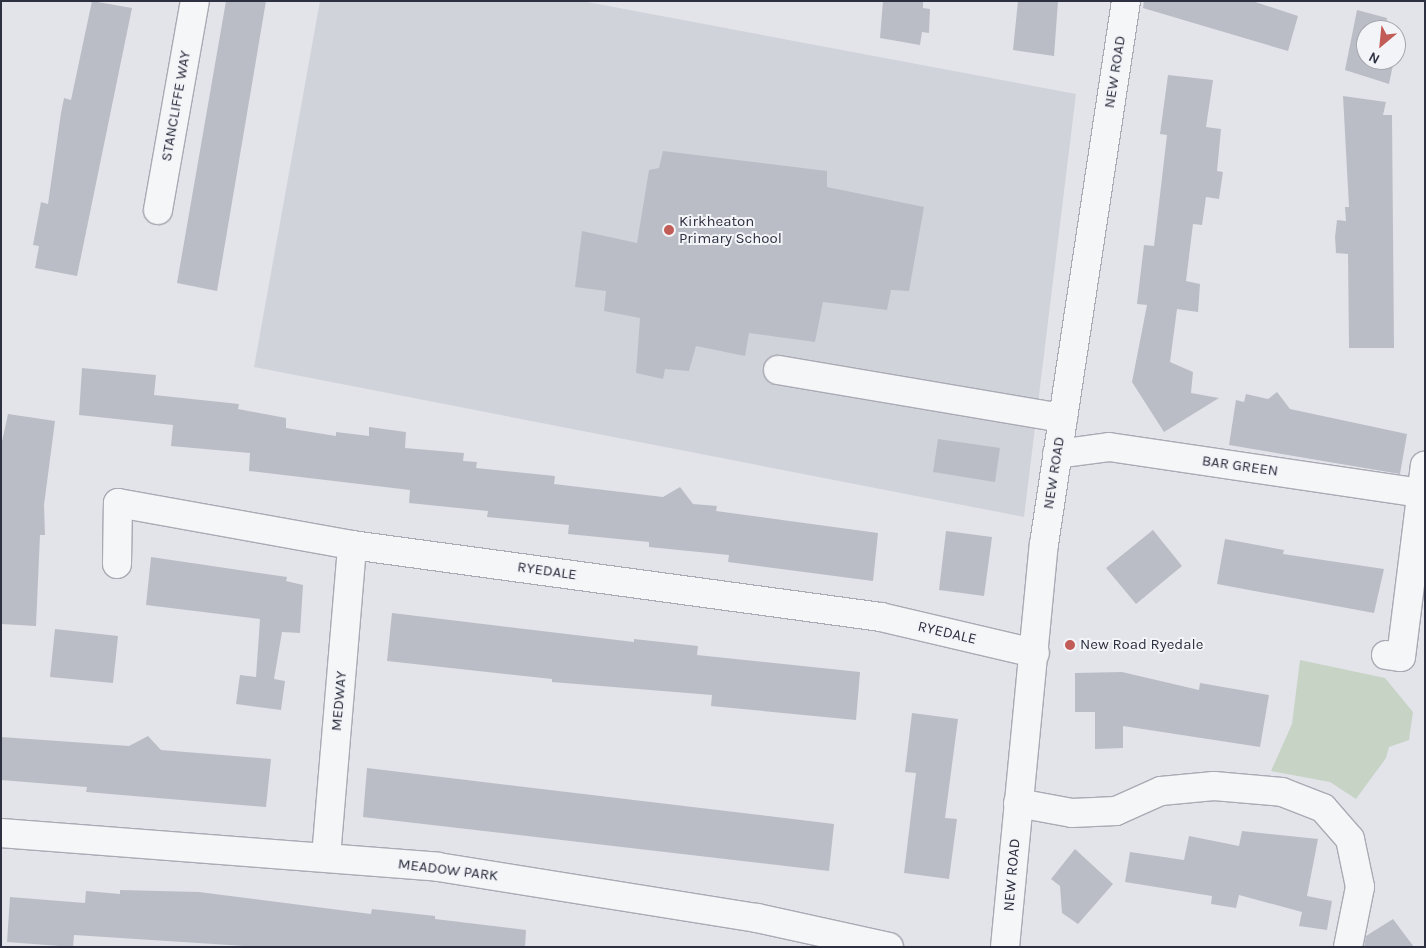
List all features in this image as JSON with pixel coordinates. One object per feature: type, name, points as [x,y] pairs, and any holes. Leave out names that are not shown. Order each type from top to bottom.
[{"type":"street","name":"STANCLIFFE WAY","points":[[158,210],[195,1]]},
{"type":"street","name":"NEW ROAD","points":[[1005,947],[1018,803],[1035,653],[1044,544],[1126,1]]},
{"type":"street","points":[[778,370],[1063,418]]},
{"type":"street","name":"BAR GREEN","points":[[1057,454],[1109,447],[1422,493]]},
{"type":"street","points":[[1386,655],[1401,657],[1425,465]]},
{"type":"street","name":"RYEDALE","points":[[116,564],[118,503],[352,545],[881,617],[1035,653]]},
{"type":"street","name":"MEDWAY","points":[[326,857],[352,545]]},
{"type":"street","points":[[1018,803],[1072,813],[1116,811],[1160,791],[1214,786],[1282,792],[1324,808],[1350,839],[1360,887],[1348,947]]},
{"type":"street","name":"MEADOW PARK","points":[[1,833],[438,867],[757,918],[889,947]]},
{"type":"shaded area","name":"Kirkheaton Primary School","points":[[320,1],[582,1],[1076,94],[1024,517],[254,367]]},
{"type":"green space","points":[[1300,660],[1385,678],[1413,712],[1409,740],[1389,747],[1386,758],[1356,799],[1330,782],[1271,771],[1292,724]]},
{"type":"building","points":[[92,1],[132,8],[77,276],[35,268],[39,246],[33,245],[41,202],[48,204],[64,98],[71,100]]},
{"type":"building","points":[[226,1],[266,1],[217,291],[177,283]]},
{"type":"building","points":[[883,1],[923,1],[923,8],[930,9],[929,33],[922,32],[920,45],[880,38]]},
{"type":"building","points":[[1018,1],[1058,1],[1054,56],[1013,50]]},
{"type":"building","points":[[1144,1],[1252,1],[1298,16],[1288,51],[1143,8]]},
{"type":"building","points":[[1357,10],[1387,18],[1387,20],[1356,20],[1356,70],[1392,70],[1389,84],[1345,70]]},
{"type":"building","points":[[1168,75],[1213,80],[1206,127],[1221,129],[1217,171],[1223,172],[1219,199],[1206,197],[1202,225],[1193,224],[1186,281],[1200,284],[1198,312],[1177,309],[1170,362],[1193,372],[1191,393],[1219,398],[1164,432],[1132,382],[1147,305],[1137,304],[1144,245],[1154,246],[1167,135],[1160,134]]},
{"type":"building","points":[[1343,96],[1386,102],[1383,115],[1392,115],[1394,348],[1349,348],[1348,254],[1336,253],[1335,237],[1337,220],[1346,221],[1345,207],[1349,207]]},
{"type":"building","points":[[663,151],[827,171],[827,187],[924,207],[909,291],[891,290],[887,310],[823,302],[815,342],[749,333],[745,356],[696,346],[689,371],[665,369],[663,379],[636,373],[640,318],[604,311],[606,291],[575,287],[582,231],[637,243],[649,170],[659,168]]},
{"type":"building","points":[[82,368],[156,375],[154,395],[239,404],[238,409],[286,418],[286,428],[336,436],[336,432],[369,436],[369,427],[406,432],[405,448],[464,453],[463,461],[477,462],[476,468],[555,476],[554,484],[663,497],[680,487],[693,504],[717,506],[716,511],[878,533],[873,581],[728,562],[729,555],[649,547],[649,542],[568,534],[569,525],[487,517],[488,511],[409,503],[410,490],[249,471],[250,453],[171,446],[173,425],[79,415]]},
{"type":"building","points":[[1277,392],[1290,409],[1407,434],[1400,474],[1229,445],[1236,400],[1244,402],[1246,394],[1268,399]]},
{"type":"building","points":[[8,414],[55,421],[44,505],[45,535],[40,535],[36,626],[1,624],[1,446]]},
{"type":"building","points":[[938,439],[1000,448],[995,482],[933,472]]},
{"type":"building","points":[[1153,530],[1182,566],[1136,604],[1106,568]]},
{"type":"building","points":[[946,531],[992,537],[984,596],[939,590]]},
{"type":"building","points":[[1225,539],[1284,550],[1283,554],[1384,569],[1374,613],[1217,584]]},
{"type":"building","points":[[151,557],[287,577],[286,581],[303,585],[300,633],[282,632],[274,679],[285,681],[281,710],[236,704],[240,675],[256,677],[260,619],[146,605]]},
{"type":"building","points":[[392,613],[634,642],[634,639],[698,646],[697,655],[860,672],[856,720],[711,706],[712,695],[552,682],[552,679],[387,661]]},
{"type":"building","points":[[55,629],[118,636],[113,683],[50,677]]},
{"type":"building","points":[[1122,672],[1199,690],[1200,683],[1269,695],[1260,747],[1123,726],[1123,748],[1095,749],[1095,712],[1075,712],[1075,673]]},
{"type":"building","points":[[912,713],[958,719],[945,818],[957,819],[949,879],[904,873],[916,773],[905,772]]},
{"type":"building","points":[[148,736],[161,750],[271,759],[266,807],[86,792],[87,787],[1,780],[1,737],[129,746]]},
{"type":"building","points":[[367,768],[834,824],[829,871],[363,817]]},
{"type":"building","points":[[1242,831],[1318,839],[1307,896],[1332,901],[1327,930],[1299,926],[1302,912],[1239,895],[1236,908],[1211,904],[1212,896],[1125,882],[1130,852],[1184,860],[1189,836],[1239,846]]},
{"type":"building","points":[[1075,849],[1113,884],[1078,924],[1062,913],[1060,886],[1051,879]]},
{"type":"building","points":[[120,890],[199,892],[371,914],[372,909],[435,916],[435,919],[526,930],[525,947],[260,947],[74,935],[73,947],[7,942],[10,897],[85,903],[86,891],[120,894]]},
{"type":"building","points":[[1393,919],[1414,947],[1364,947],[1366,936]]},
{"type":"place","name":"Kirkheaton Primary School","points":[[669,230]]},
{"type":"place","name":"New Road Ryedale","points":[[1070,645]]}]
